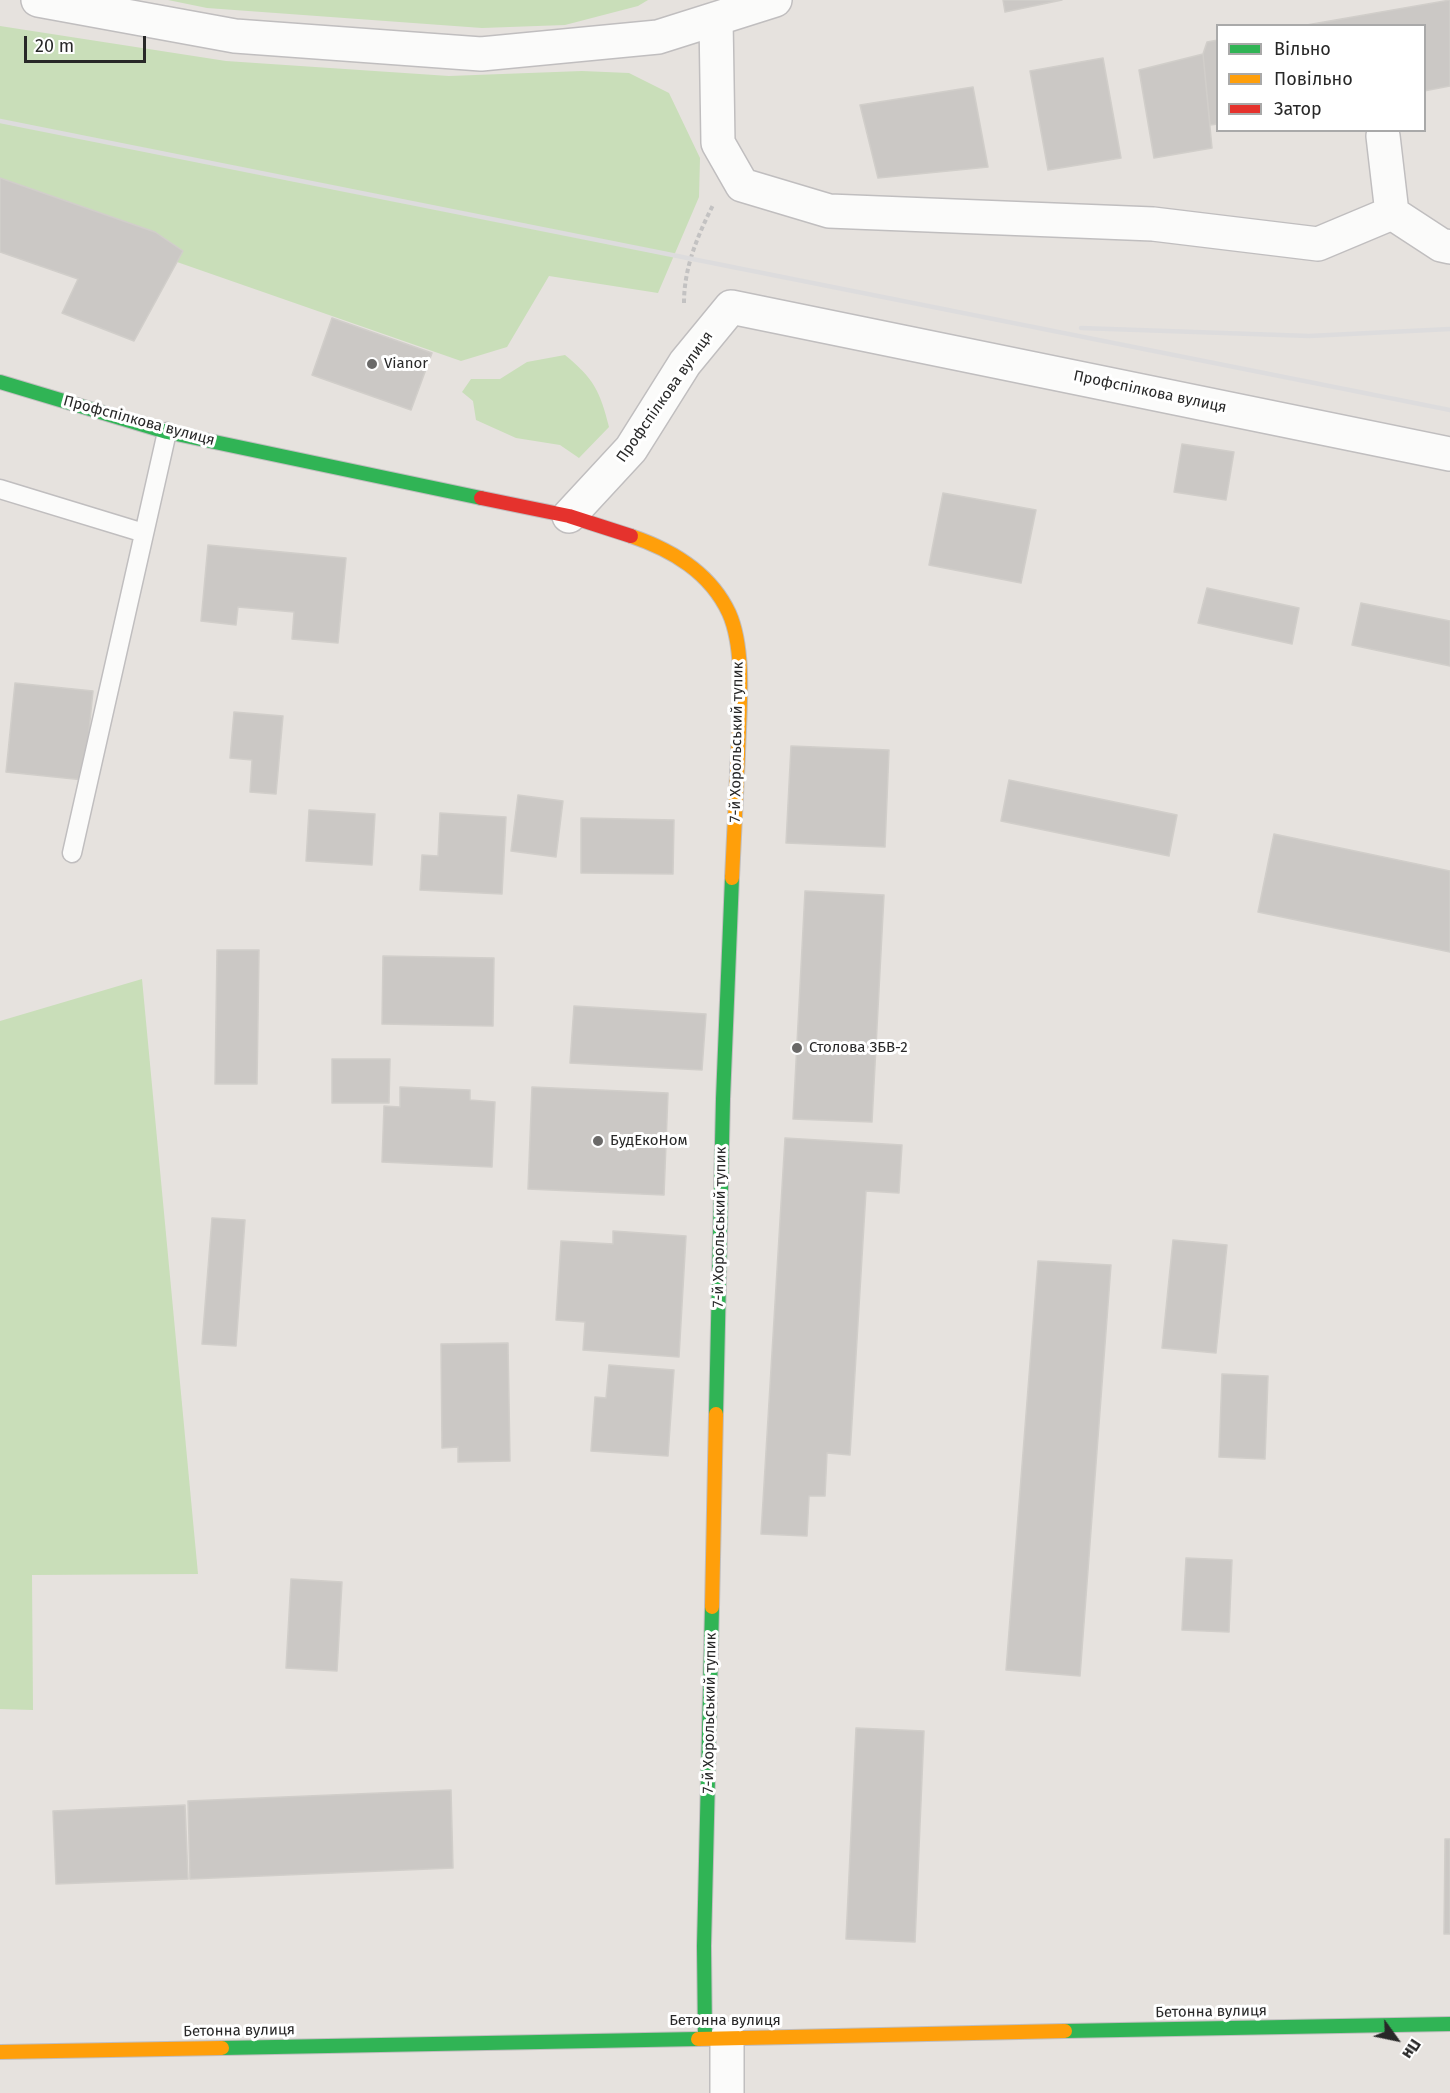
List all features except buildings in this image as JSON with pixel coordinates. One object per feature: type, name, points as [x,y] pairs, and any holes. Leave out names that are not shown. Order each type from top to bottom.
[{"type":"street","points":[[38,0],[236,36],[481,54],[658,37],[775,0]]},
{"type":"street","points":[[716,19],[718,143],[742,185],[829,211],[1153,224],[1318,244],[1392,213]]},
{"type":"street","points":[[1383,136],[1392,213]]},
{"type":"street","points":[[1392,213],[1441,245],[1450,246]]},
{"type":"street","name":"Профспілкова вулиця","points":[[0,382],[167,432],[569,516],[632,449],[685,363],[731,307],[1450,453]]},
{"type":"street","name":"7-й Хорольський тупик","points":[[569,516],[652,543],[687,561],[710,584],[729,614],[739,658],[740,712],[722,1111],[704,1934],[716,2038],[727,2093]]},
{"type":"street","name":"Бетонна вулиця","points":[[0,2052],[1450,2024]]},
{"type":"lane","points":[[72,853],[167,432]]},
{"type":"lane","points":[[0,489],[144,533]]},
{"type":"path","points":[[685,363],[684,286],[694,242],[732,167]]},
{"type":"green space","points":[[168,0],[648,0],[638,6],[565,25],[482,28],[207,8]]},
{"type":"green space","points":[[0,26],[226,61],[449,76],[582,71],[629,73],[669,93],[700,158],[699,197],[658,293],[549,276],[507,347],[461,361],[177,262],[0,190]]},
{"type":"green space","points":[[565,355],[583,371],[594,386],[609,427],[579,458],[560,445],[516,438],[476,420],[473,401],[462,392],[471,379],[500,379],[527,362]]},
{"type":"green space","points":[[142,979],[198,1574],[32,1575],[33,1710],[0,1709],[0,1021]]},
{"type":"railway","points":[[0,121],[1450,410]]},
{"type":"railway","points":[[1081,328],[1309,336],[1450,329]]},
{"type":"traffic: fast","points":[[0,382],[167,432],[481,498]]},
{"type":"traffic: fast","points":[[716,1414],[723,1099],[732,878]]},
{"type":"traffic: fast","points":[[705,2037],[704,1946],[712,1607]]},
{"type":"traffic: fast","points":[[1065,2031],[1450,2024]]},
{"type":"traffic: fast","points":[[222,2048],[698,2039]]},
{"type":"traffic: slow","points":[[631,536],[661,548],[700,574],[721,598],[734,628],[740,664],[740,702],[732,878]]},
{"type":"traffic: slow","points":[[712,1607],[716,1414]]},
{"type":"traffic: slow","points":[[698,2039],[1065,2031]]},
{"type":"traffic: slow","points":[[0,2052],[222,2048]]},
{"type":"traffic: jam","points":[[481,498],[569,516],[631,536]]},
{"type":"place","name":"Vianor","points":[[372,364]]},
{"type":"place","name":"Столова ЗБВ-2","points":[[797,1048]]},
{"type":"place","name":"БудЕкоНом","points":[[598,1141]]}]
